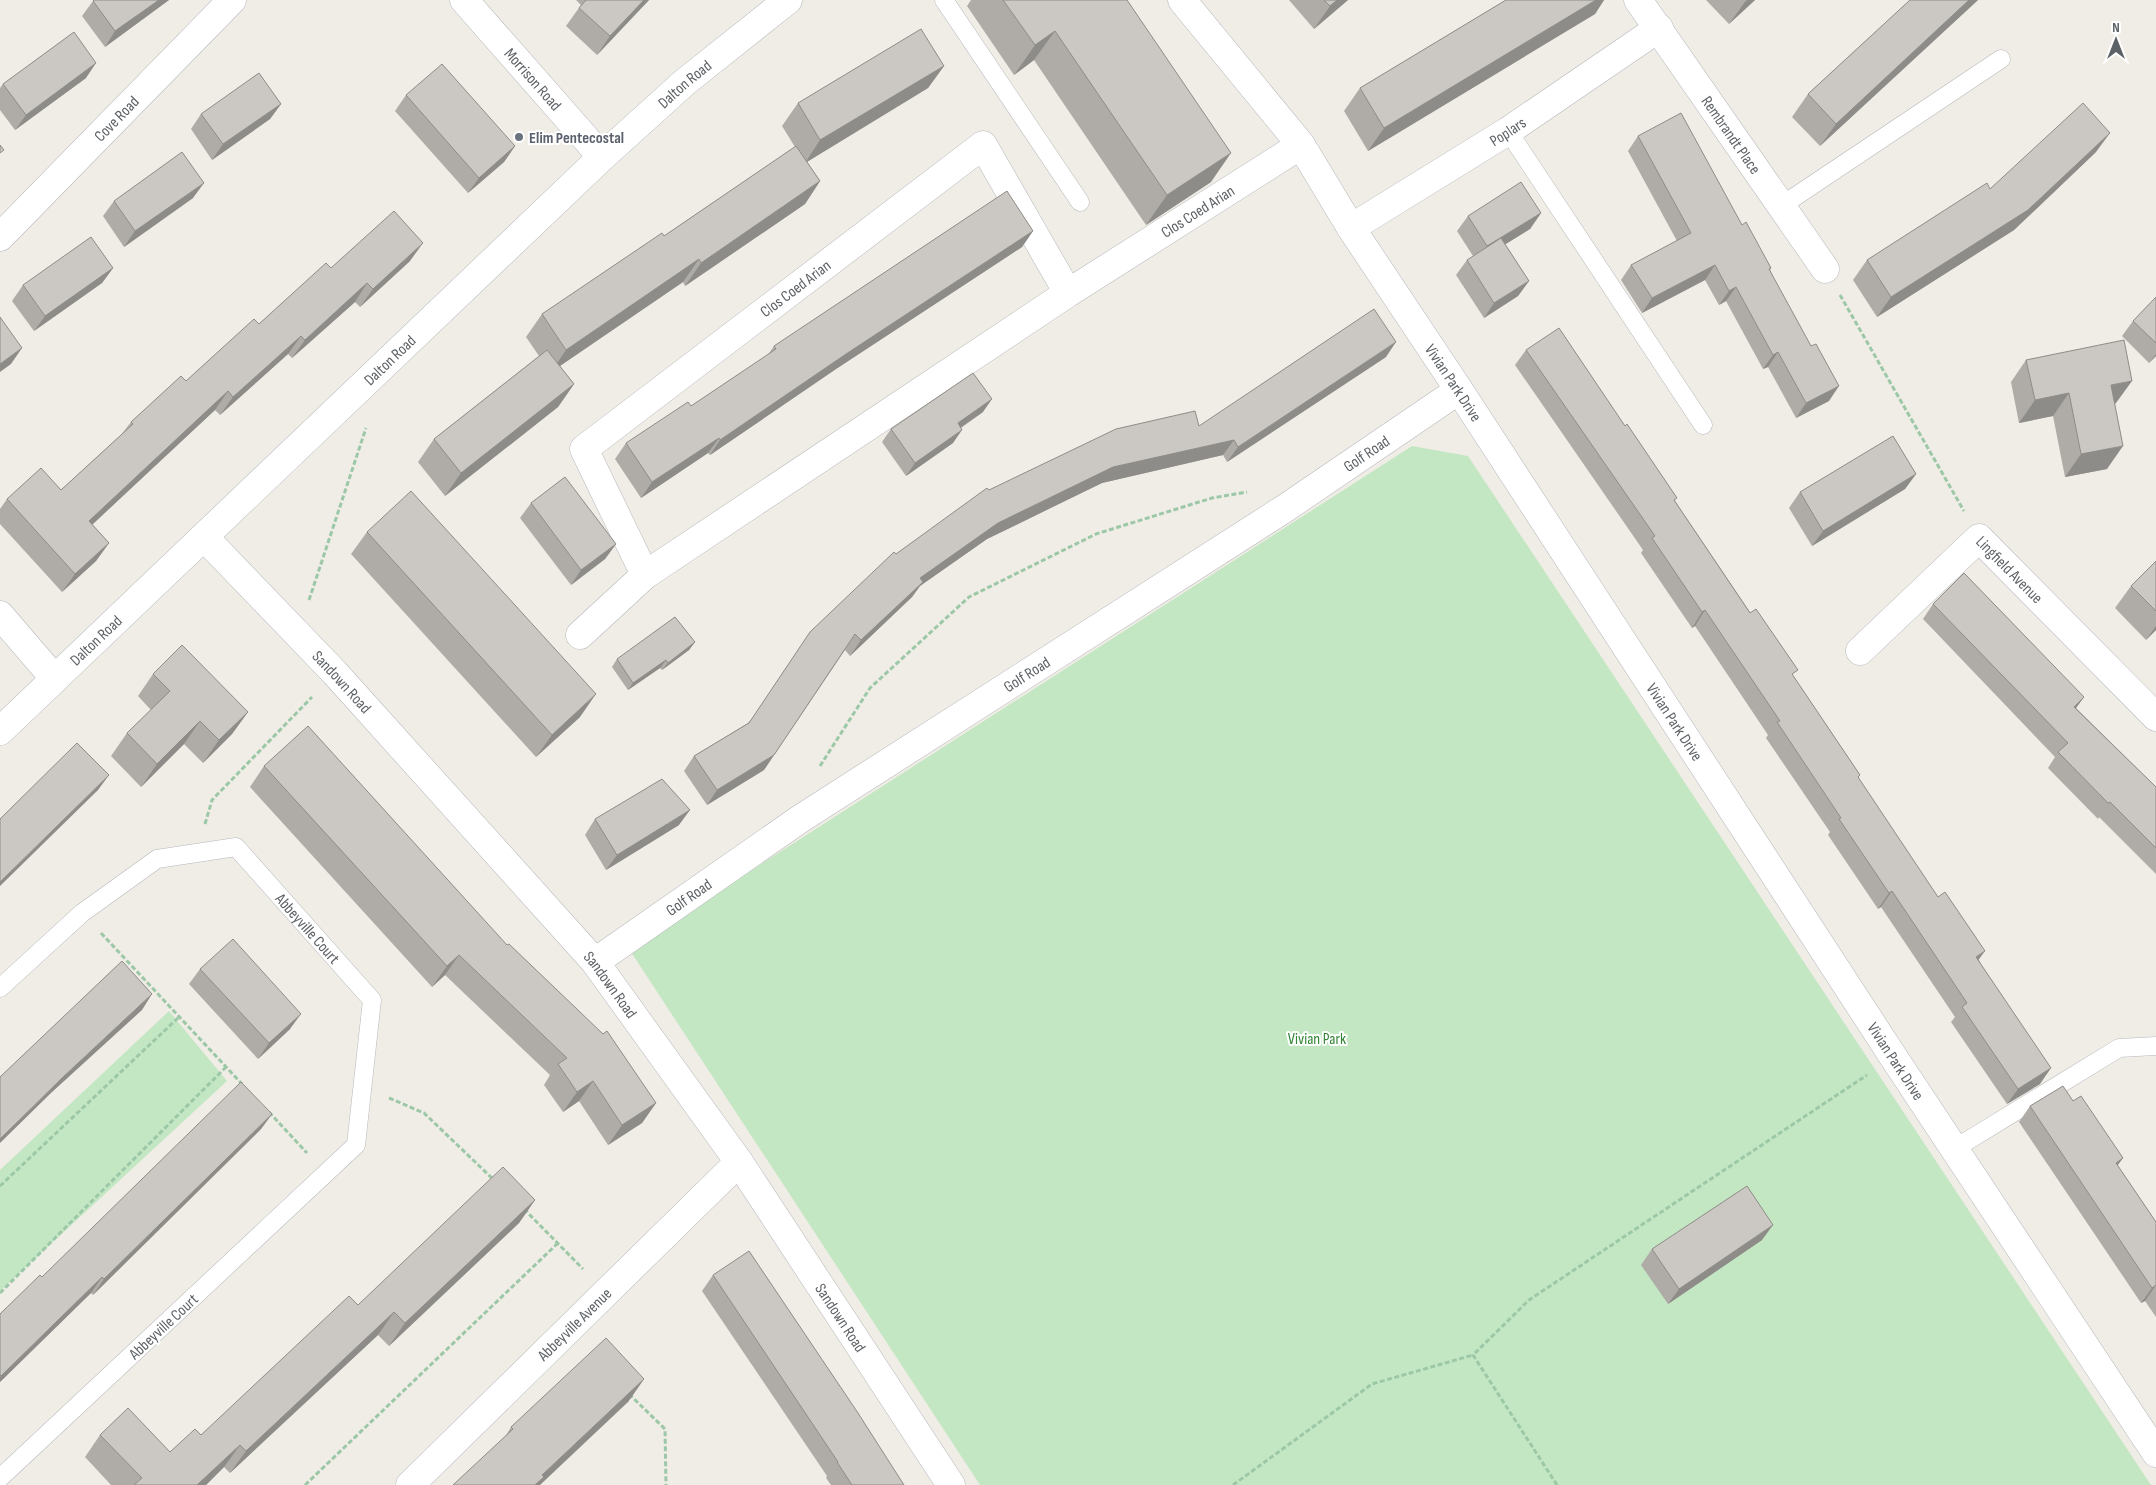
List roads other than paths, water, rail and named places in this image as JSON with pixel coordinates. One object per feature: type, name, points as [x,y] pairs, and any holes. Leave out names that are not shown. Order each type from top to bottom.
[{"type":"street","name":"Cove Road","points":[[0,237],[232,0]]},
{"type":"street","name":"Morrison Road","points":[[464,0],[602,157]]},
{"type":"street","name":"Dalton Road","points":[[0,731],[602,157],[685,82],[788,0]]},
{"type":"street","name":"Vivian Park Drive","points":[[1182,0],[1301,145],[1351,228],[1460,390],[1894,1058],[2156,1453]]},
{"type":"street","name":"Rembrandt Place","points":[[1638,0],[1825,268]]},
{"type":"street","name":"Poplars","points":[[1351,228],[1508,131],[1659,28]]},
{"type":"street","name":"Clos Coed Arian","points":[[645,575],[584,449],[983,145],[1068,292]]},
{"type":"street","name":"Clos Coed Arian","points":[[580,635],[645,575],[1068,292],[1301,145]]},
{"type":"street","name":"Golf Road","points":[[595,962],[800,819],[1284,509],[1460,390]]},
{"type":"street","name":"Sandown Road","points":[[204,537],[335,673],[595,962],[740,1162],[951,1485]]},
{"type":"street","name":"Lingfield Avenue","points":[[1860,650],[1979,538],[2156,717]]},
{"type":"street","points":[[0,616],[55,679]]},
{"type":"street","name":"Abbeyville Avenue","points":[[410,1485],[740,1162]]},
{"type":"lane","points":[[944,0],[1080,202]]},
{"type":"lane","points":[[1782,206],[2001,59]]},
{"type":"lane","points":[[1508,131],[1703,425]]},
{"type":"lane","name":"Abbeyville Court","points":[[0,988],[82,913],[157,859],[236,847],[372,1000],[356,1145],[0,1478]]},
{"type":"lane","points":[[1954,1149],[2119,1048],[2156,1046]]},
{"type":"place","name":"Elim Pentecostal","points":[[519,137]]},
{"type":"park label","name":"Vivian Park","points":[[1317,1038]]}]
